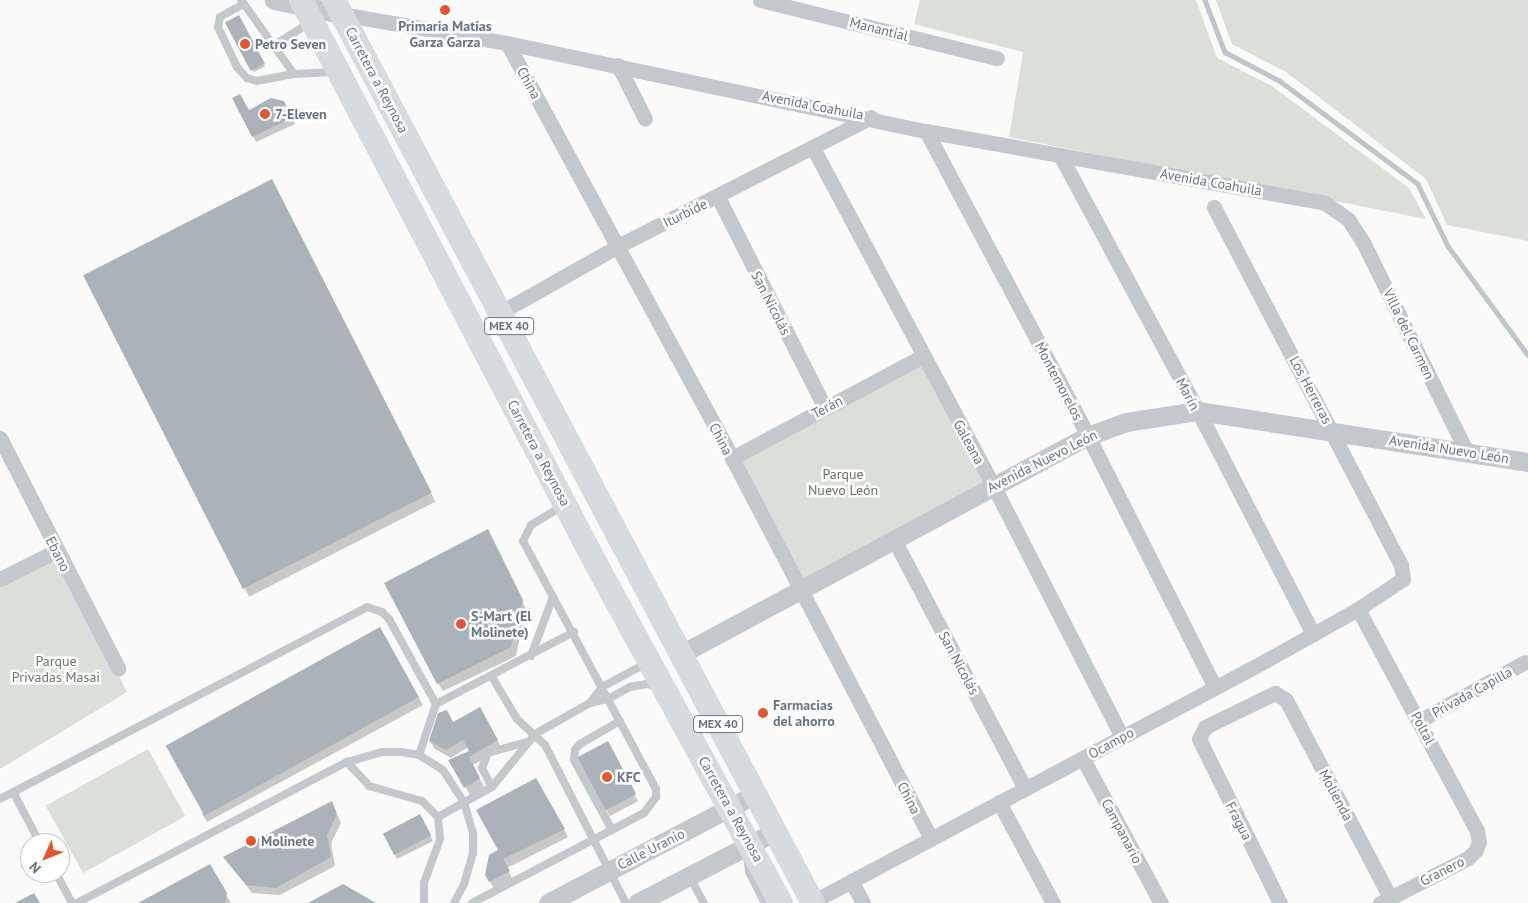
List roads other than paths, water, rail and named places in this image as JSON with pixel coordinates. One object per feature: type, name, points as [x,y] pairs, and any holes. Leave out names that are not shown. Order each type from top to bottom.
[{"type":"main road","name":"Carretera a Reynosa","points":[[337,7],[501,312],[754,795],[813,902]]},
{"type":"main road","name":"Carretera a Reynosa","points":[[306,9],[595,562],[662,687],[750,843],[781,903]]},
{"type":"main road","points":[[595,562],[622,588],[655,634],[681,654],[679,680],[696,745]]},
{"type":"street","name":"Avenida Coahuila","points":[[274,0],[306,9],[337,7],[871,116],[926,131],[1325,202],[1348,219]]},
{"type":"street","name":"Manantial","points":[[760,0],[790,3],[997,58]]},
{"type":"street","name":"China","points":[[507,43],[732,458],[930,838]]},
{"type":"street","points":[[618,65],[645,119]]},
{"type":"street","name":"Iturbide","points":[[501,312],[618,246],[718,197],[871,116]]},
{"type":"street","name":"Montemorelos","points":[[926,131],[1088,436],[1215,687]]},
{"type":"street","name":"Galeana","points":[[813,148],[922,356],[993,485],[1122,738]]},
{"type":"street","name":"Marín","points":[[1060,156],[1198,411],[1313,634]]},
{"type":"street","name":"San Nicolás","points":[[718,197],[825,408]]},
{"type":"street","name":"Los Herreras","points":[[1214,207],[1332,430],[1404,576]]},
{"type":"street","name":"Villa del Carmen","points":[[1348,219],[1363,242],[1467,452]]},
{"type":"street","name":"Terán","points":[[732,458],[922,356]]},
{"type":"street","name":"Avenida Nuevo León","points":[[681,654],[993,485],[1088,436],[1126,422],[1198,411],[1332,430],[1528,462]]},
{"type":"street","name":"Ebano","points":[[0,438],[56,551],[118,668]]},
{"type":"street","name":"San Nicolás","points":[[893,538],[1025,788]]},
{"type":"street","points":[[0,579],[56,551]]},
{"type":"street","name":"Ocampo","points":[[813,902],[930,838],[1083,759],[1313,634],[1358,609],[1404,576]]},
{"type":"street","name":"Poltal","points":[[1358,609],[1477,831],[1476,850]]},
{"type":"street","name":"Privada Capilla","points":[[1419,721],[1526,662]]},
{"type":"street","name":"Molienda","points":[[1199,739],[1205,727],[1268,694],[1281,694],[1385,900]]},
{"type":"street","name":"Fragua","points":[[1199,739],[1280,903]]},
{"type":"street","name":"Campanario","points":[[1083,759],[1161,903]]},
{"type":"street","name":"Calle Uranio","points":[[548,903],[754,795]]},
{"type":"street","points":[[999,802],[1053,903]]},
{"type":"street","points":[[637,903],[774,832]]},
{"type":"street","name":"Granero","points":[[1385,900],[1468,858],[1476,850]]},
{"type":"street","points":[[851,882],[862,903]]},
{"type":"lane","points":[[294,74],[242,2],[220,17],[218,27],[237,67],[247,78],[257,81],[294,74],[339,72]]},
{"type":"lane","points":[[273,46],[306,9]]},
{"type":"lane","points":[[472,903],[644,812],[656,797],[656,789],[574,632],[525,548],[524,535],[531,524],[566,505]]},
{"type":"lane","points":[[530,656],[553,597]]},
{"type":"lane","points":[[0,799],[367,607],[382,612],[389,619],[436,704],[420,755]]},
{"type":"lane","points":[[436,704],[492,677],[574,632]]},
{"type":"lane","points":[[590,703],[602,687],[649,662]]},
{"type":"lane","points":[[492,677],[517,720],[535,734],[545,745],[626,903]]},
{"type":"lane","points":[[438,816],[492,786],[526,742],[535,734],[590,703],[608,699],[640,684],[662,687]]},
{"type":"lane","points":[[612,830],[574,760],[575,750],[580,744],[620,721]]},
{"type":"lane","points":[[492,786],[482,768],[488,753],[526,742]]},
{"type":"lane","points":[[77,903],[347,762],[382,752],[420,755],[443,770],[464,802],[473,834],[473,853],[464,884],[454,903]]},
{"type":"lane","points":[[347,762],[369,786],[417,799],[438,816],[440,839],[424,884],[424,903]]},
{"type":"lane","points":[[13,792],[35,833]]},
{"type":"lane","points":[[750,843],[746,860],[748,872],[765,903]]},
{"type":"lane","points":[[689,876],[704,903]]},
{"type":"lane","points":[[61,883],[72,903]]},
{"type":"waterway","points":[[1205,0],[1225,52],[1280,81],[1418,184],[1448,246],[1528,355]]},
{"type":"place","name":"Primaria Matías Garza Garza","points":[[445,10]]},
{"type":"place","name":"Petro Seven","points":[[245,44]]},
{"type":"place","name":"7-Eleven","points":[[265,114]]},
{"type":"place","name":"S-Mart (El Molinete)","points":[[461,624]]},
{"type":"place","name":"Farmacias del ahorro","points":[[763,713]]},
{"type":"place","name":"KFC","points":[[607,777]]},
{"type":"place","name":"Molinete","points":[[251,841]]},
{"type":"park label","name":"Parque Nuevo León","points":[[843,482]]},
{"type":"park label","name":"Parque Privadas Masai","points":[[56,670]]}]
